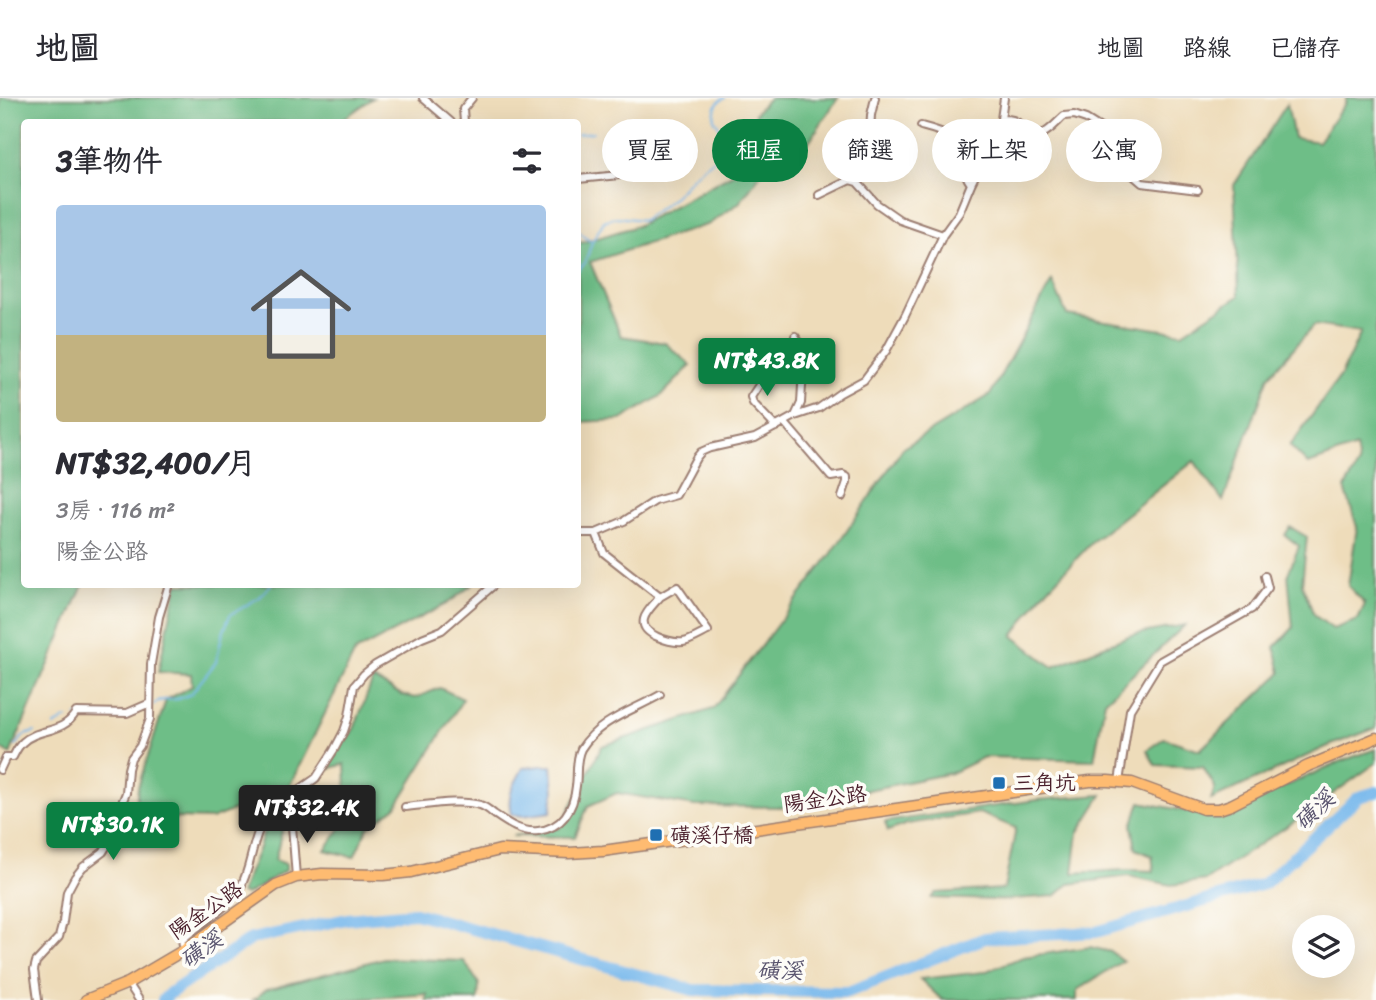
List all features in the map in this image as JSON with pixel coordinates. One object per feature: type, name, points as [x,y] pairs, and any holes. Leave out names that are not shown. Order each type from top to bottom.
[{"type":"main road","name":"陽金公路","points":[[86,1000],[128,983],[184,950],[276,885],[296,877],[411,872],[500,850],[569,853],[603,851],[1090,781],[1132,783],[1203,809],[1219,809],[1308,766],[1376,738]]},
{"type":"street","points":[[422,98],[447,119]]},
{"type":"street","points":[[464,119],[463,109],[472,98]]},
{"type":"street","points":[[871,119],[875,98]]},
{"type":"street","points":[[1002,119],[1004,98]]},
{"type":"street","points":[[1052,127],[1064,116],[1086,119],[1107,133],[1120,164],[1142,183],[1198,190]]},
{"type":"street","points":[[581,533],[596,533],[624,521],[655,501],[676,495],[701,452],[755,438],[795,416],[819,408],[864,380],[886,351],[943,235],[959,213],[971,184],[964,174],[960,151],[949,135],[921,126]]},
{"type":"street","points":[[581,179],[602,177]]},
{"type":"street","points":[[819,195],[846,182]]},
{"type":"street","points":[[858,182],[877,204],[900,220],[943,235]]},
{"type":"street","points":[[795,336],[800,343],[806,372],[801,403],[795,416]]},
{"type":"street","points":[[760,374],[759,385],[751,397],[753,403],[776,427]]},
{"type":"street","points":[[784,422],[831,477],[847,477],[842,497]]},
{"type":"street","points":[[596,533],[604,553],[660,597]]},
{"type":"street","points":[[1119,782],[1130,710],[1160,661],[1252,609],[1268,588],[1265,576]]},
{"type":"street","points":[[677,587],[708,631],[683,642],[658,638],[646,631],[644,617],[660,597],[677,587]]},
{"type":"street","points":[[37,1000],[34,970],[36,962],[59,937],[67,892],[75,877],[83,867],[103,852],[108,844],[126,793],[131,758],[140,746],[150,719],[150,677],[155,640],[168,588]]},
{"type":"street","points":[[184,950],[182,940],[219,910],[238,890],[269,814],[321,772],[344,731],[354,686],[364,674],[375,664],[442,630],[490,588]]},
{"type":"street","points":[[405,807],[467,803],[484,806],[523,830],[550,829],[561,822],[568,812],[576,789],[577,761],[581,750],[594,734],[605,723],[660,695]]},
{"type":"street","points":[[0,770],[5,757],[13,757],[26,739],[59,727],[76,712],[127,713],[150,707]]},
{"type":"street","points":[[296,877],[291,813],[298,806]]},
{"type":"street","points":[[128,983],[138,998]]},
{"type":"green space","points":[[0,98],[373,98],[343,119],[21,119],[21,588],[82,588],[10,754],[0,748]]},
{"type":"green space","points":[[769,98],[838,98],[808,143],[808,119],[755,119],[755,113]]},
{"type":"green space","points":[[1346,98],[1376,98],[1376,728],[1326,747],[1211,800],[1215,787],[1203,767],[1155,765],[1147,750],[1164,738],[1200,750],[1281,673],[1275,647],[1293,628],[1288,574],[1299,546],[1285,535],[1290,527],[1307,537],[1302,584],[1314,615],[1333,629],[1358,620],[1365,604],[1348,586],[1357,527],[1345,488],[1359,464],[1356,447],[1308,464],[1290,446],[1341,375],[1361,332],[1314,325],[1269,376],[1223,501],[1194,461],[1093,541],[1042,595],[1013,636],[1053,667],[1131,635],[1185,625],[1105,701],[1094,760],[984,757],[951,773],[785,807],[695,806],[617,793],[588,806],[575,837],[512,836],[560,828],[602,746],[713,709],[832,553],[903,448],[990,395],[1052,281],[1067,315],[1182,333],[1239,296],[1234,185],[1287,104],[1294,138],[1318,142],[1346,102]]},
{"type":"green space","points":[[717,182],[755,182],[739,203],[709,224],[590,262],[621,336],[665,343],[691,365],[662,395],[621,420],[581,422],[581,243],[637,226]]},
{"type":"green space","points":[[176,588],[468,588],[448,603],[355,652],[288,789],[211,819],[175,818],[132,839],[138,787],[166,700],[192,686],[191,674],[158,672]]},
{"type":"green space","points":[[373,679],[402,695],[415,698],[440,688],[463,699],[396,807],[368,827],[354,857],[325,850],[343,824],[347,808],[345,764],[331,768],[302,796],[283,809],[282,831],[275,860],[286,864],[286,870],[246,895],[241,893],[265,822],[316,778],[354,729]]},
{"type":"green space","points":[[1376,749],[1376,763],[1206,880],[1171,885],[1129,876],[1069,884],[1055,896],[1000,900],[932,898],[936,893],[1004,889],[1016,828],[979,813],[907,824],[888,831],[885,822],[1037,800],[1102,795],[1078,833],[1073,873],[1154,871],[1152,856],[1136,849],[1132,826],[1140,802],[1216,817],[1342,761]]},
{"type":"green space","points":[[1090,947],[1111,952],[1123,961],[1077,990],[1077,1000],[942,1000],[920,979],[984,972],[1023,957]]},
{"type":"green space","points":[[384,958],[464,961],[479,984],[478,1000],[426,1000],[427,994],[347,1000],[253,1000],[266,990]]},
{"type":"water","points":[[552,766],[554,792],[551,812],[523,816],[511,814],[510,796],[523,768]]},
{"type":"waterway","points":[[581,267],[604,221],[617,217],[643,220],[672,199],[693,176],[725,150],[727,139],[714,119],[717,104],[725,98]]},
{"type":"waterway","points":[[581,134],[593,132]]},
{"type":"waterway","points":[[581,234],[590,241]]},
{"type":"waterway","points":[[154,704],[191,694],[216,662],[230,615],[260,597],[268,588]]},
{"type":"waterway","points":[[76,716],[128,716],[136,712]]},
{"type":"waterway","points":[[54,726],[67,718]]},
{"type":"waterway","points":[[16,746],[24,735],[35,732]]},
{"type":"waterway","points":[[0,780],[8,762]]},
{"type":"waterway","name":"磺溪","points":[[163,1000],[251,939],[347,919],[415,913],[693,990],[848,992],[985,938],[1096,932],[1264,884],[1359,797],[1376,792]]},
{"type":"place","name":"三角坑","points":[[999,783]]},
{"type":"place","name":"磺溪仔橋","points":[[656,835]]}]
